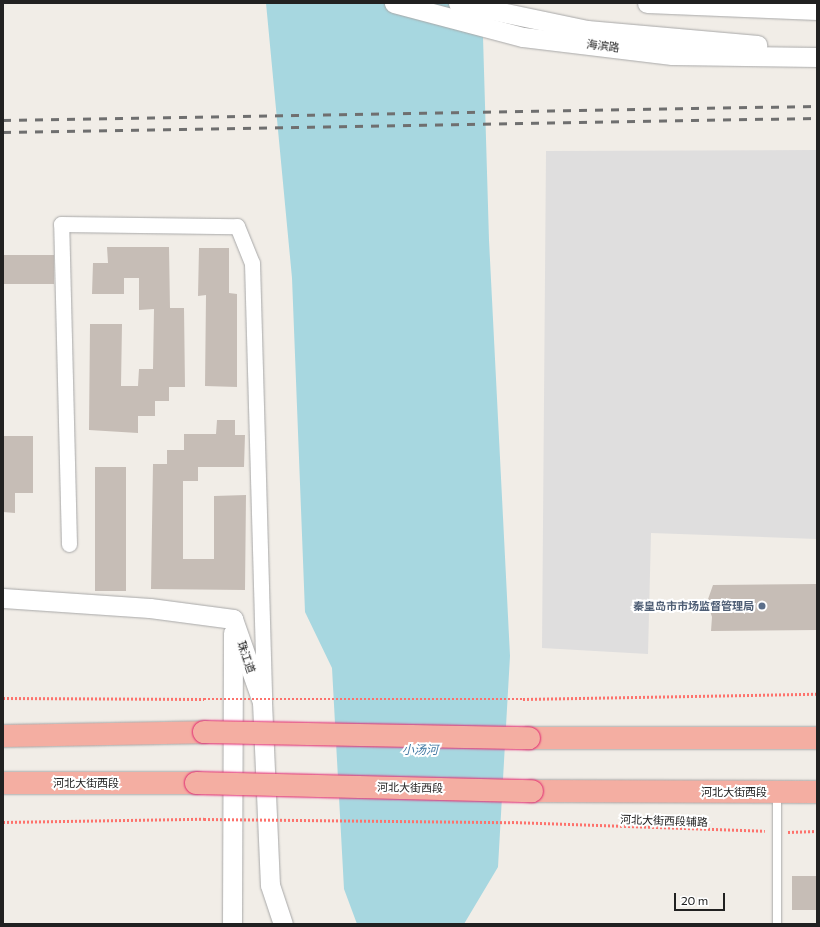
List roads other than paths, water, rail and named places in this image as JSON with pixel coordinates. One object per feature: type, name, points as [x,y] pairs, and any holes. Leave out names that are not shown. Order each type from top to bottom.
[{"type":"highway","points":[[3,736],[204,732],[529,738],[817,738]]},
{"type":"highway","name":"河北大街西段","points":[[3,783],[196,783],[532,791],[817,792]]},
{"type":"street","name":"海滨路","points":[[394,3],[523,37],[672,55],[817,58]]},
{"type":"street","name":"海滨路","points":[[458,3],[588,30],[779,47],[817,46]]},
{"type":"street","points":[[647,3],[817,10]]},
{"type":"street","points":[[69,544],[61,224],[238,226],[252,263],[264,699]]},
{"type":"street","points":[[3,598],[150,608],[234,619],[232,924]]},
{"type":"street","name":"珠江道","points":[[234,619],[262,702],[270,885],[283,924]]},
{"type":"lane","points":[[777,792],[777,924]]},
{"type":"water","name":"小汤河","points":[[266,3],[482,3],[489,240],[510,656],[498,867],[464,924],[357,924],[344,889],[332,668],[305,612],[292,278]]},
{"type":"railway","points":[[3,120],[817,106]]},
{"type":"railway","points":[[3,132],[817,118]]},
{"type":"place","name":"秦皇岛市市场监督管理局","points":[[762,606]]}]
